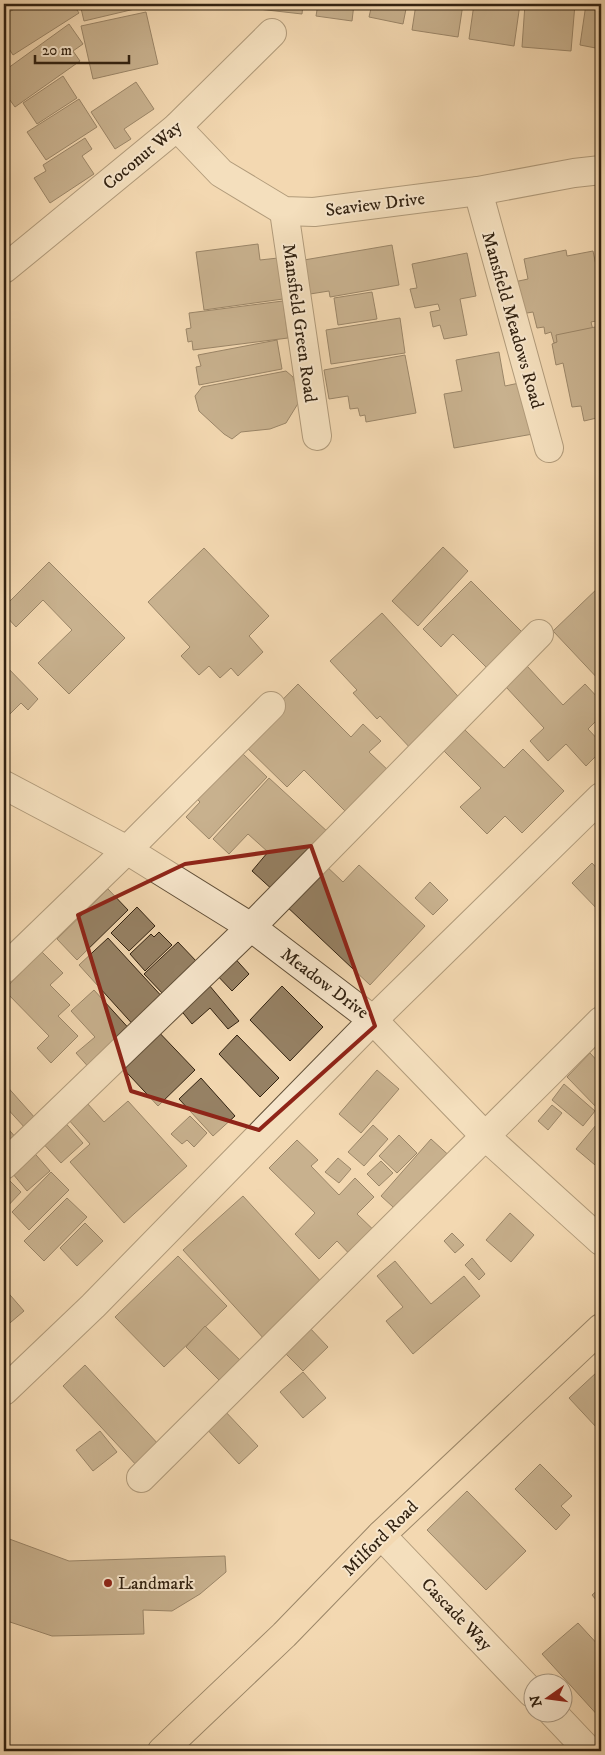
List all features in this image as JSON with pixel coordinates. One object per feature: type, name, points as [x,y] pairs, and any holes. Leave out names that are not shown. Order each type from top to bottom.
[{"type":"main road","name":"Milford Road","points":[[162,1751],[284,1635],[381,1535],[601,1328]]},
{"type":"street","name":"Coconut Way","points":[[5,259],[177,127],[272,33]]},
{"type":"street","name":"Seaview Drive","points":[[177,127],[221,174],[284,211],[314,212],[478,191],[574,173],[601,170]]},
{"type":"street","name":"Mansfield Meadows Road","points":[[478,191],[549,448]]},
{"type":"street","name":"Mansfield Green Road","points":[[284,211],[317,436]]},
{"type":"street","points":[[4,1165],[251,927],[539,634]]},
{"type":"street","points":[[4,969],[127,850],[271,706]]},
{"type":"street","name":"Meadow Drive","points":[[4,785],[127,850],[251,927],[374,1020],[485,1136],[601,1241]]},
{"type":"street","points":[[4,1391],[93,1306],[374,1020],[601,797]]},
{"type":"street","points":[[141,1478],[601,1021]]},
{"type":"street","name":"Cascade Way","points":[[381,1535],[522,1683]]},
{"type":"street","points":[[561,1722],[589,1751]]},
{"type":"highlighted area","points":[[311,846],[375,1026],[259,1130],[131,1091],[78,915],[185,864]]},
{"type":"building","points":[[13,4],[73,4],[79,13],[13,55],[4,41],[4,15],[16,8]]},
{"type":"building","points":[[80,4],[138,4],[139,8],[84,21]]},
{"type":"building","points":[[259,4],[303,4],[302,14],[258,9]]},
{"type":"building","points":[[318,4],[354,4],[352,21],[316,16]]},
{"type":"building","points":[[372,4],[407,4],[403,24],[369,17]]},
{"type":"building","points":[[416,4],[463,4],[458,37],[412,30]]},
{"type":"building","points":[[474,4],[520,4],[514,46],[469,39]]},
{"type":"building","points":[[525,4],[575,4],[571,51],[522,47]]},
{"type":"building","points":[[586,4],[601,5],[601,49],[580,45]]},
{"type":"building","points":[[146,12],[158,64],[93,79],[81,26]]},
{"type":"building","points":[[69,24],[83,44],[73,51],[80,61],[15,107],[4,92],[4,83],[8,80],[4,71]]},
{"type":"building","points":[[63,76],[77,98],[37,124],[23,103]]},
{"type":"building","points":[[136,82],[154,109],[124,129],[131,139],[115,149],[91,112]]},
{"type":"building","points":[[79,99],[97,127],[46,160],[27,132]]},
{"type":"building","points":[[85,138],[92,149],[82,156],[94,174],[50,203],[34,178],[46,171],[43,165]]},
{"type":"building","points":[[258,244],[260,260],[278,258],[283,299],[204,310],[196,252]]},
{"type":"building","points":[[392,245],[399,285],[330,297],[329,291],[310,294],[304,260]]},
{"type":"building","points":[[566,250],[567,256],[593,251],[601,289],[601,320],[591,322],[594,334],[554,343],[551,332],[545,334],[544,327],[537,328],[533,312],[521,314],[514,282],[528,279],[524,259]]},
{"type":"building","points":[[467,253],[476,296],[460,299],[467,335],[444,339],[440,325],[433,327],[430,312],[440,310],[438,304],[415,308],[410,289],[417,288],[412,264]]},
{"type":"building","points":[[372,292],[377,319],[338,325],[334,298]]},
{"type":"building","points":[[283,301],[288,338],[193,350],[192,341],[188,342],[186,329],[191,328],[189,313]]},
{"type":"building","points":[[400,318],[405,353],[331,364],[326,330]]},
{"type":"building","points":[[600,326],[601,417],[584,421],[581,406],[572,407],[563,363],[556,365],[552,344],[557,342],[556,335]]},
{"type":"building","points":[[277,340],[282,369],[199,385],[196,367],[201,366],[198,355]]},
{"type":"building","points":[[499,352],[505,386],[524,382],[533,434],[454,448],[444,394],[462,391],[456,360]]},
{"type":"building","points":[[405,355],[416,413],[366,422],[365,415],[360,416],[358,408],[350,409],[348,396],[329,399],[324,370]]},
{"type":"building","points":[[286,371],[293,377],[296,387],[299,386],[302,397],[286,423],[270,429],[241,432],[232,439],[199,411],[195,396],[202,387]]},
{"type":"building","points":[[443,547],[468,571],[418,626],[392,601]]},
{"type":"building","points":[[204,548],[269,616],[249,636],[263,652],[238,676],[231,668],[220,678],[209,666],[199,675],[181,656],[190,647],[148,602]]},
{"type":"building","points":[[49,562],[125,638],[69,694],[38,663],[72,630],[43,600],[16,627],[4,614],[4,607]]},
{"type":"building","points":[[471,581],[526,636],[491,672],[453,634],[441,647],[423,629]]},
{"type":"building","points":[[601,585],[601,682],[553,631]]},
{"type":"building","points":[[382,613],[466,705],[414,752],[380,716],[377,719],[353,693],[357,690],[330,661]]},
{"type":"building","points":[[4,664],[38,699],[28,710],[21,703],[4,720]]},
{"type":"building","points":[[527,666],[563,705],[585,684],[601,701],[601,716],[588,729],[601,743],[601,751],[586,766],[566,744],[548,761],[530,741],[544,728],[506,687]]},
{"type":"building","points":[[298,684],[351,737],[363,724],[381,741],[369,752],[392,774],[350,816],[304,770],[287,787],[241,742]]},
{"type":"building","points":[[465,730],[504,768],[523,749],[564,791],[522,833],[505,816],[487,834],[460,807],[481,788],[444,751]]},
{"type":"building","points":[[243,754],[267,777],[209,839],[186,817],[200,802],[190,792],[216,763],[226,772]]},
{"type":"building","points":[[269,778],[329,833],[275,892],[252,871],[268,852],[248,834],[229,854],[213,839]]},
{"type":"building","points":[[323,863],[343,882],[359,865],[425,926],[370,985],[284,904]]},
{"type":"building","points":[[592,863],[601,873],[601,913],[572,883]]},
{"type":"building","points":[[430,882],[448,900],[433,915],[415,898]]},
{"type":"building","points":[[108,889],[128,910],[77,960],[57,939]]},
{"type":"building","points":[[137,907],[155,926],[129,951],[111,933]]},
{"type":"building","points":[[159,932],[172,945],[145,971],[130,954],[151,934],[154,937]]},
{"type":"building","points":[[108,938],[166,1001],[137,1029],[79,965]]},
{"type":"building","points":[[178,942],[198,963],[164,995],[144,974]]},
{"type":"building","points":[[41,951],[63,973],[50,985],[70,1005],[58,1016],[78,1036],[51,1063],[37,1048],[49,1036],[4,990]]},
{"type":"building","points":[[231,954],[249,974],[232,991],[213,971]]},
{"type":"building","points":[[204,979],[239,1021],[228,1029],[210,1008],[192,1024],[175,1003]]},
{"type":"building","points":[[282,986],[323,1027],[290,1061],[250,1020]]},
{"type":"building","points":[[94,990],[133,1033],[92,1071],[76,1053],[95,1037],[71,1011]]},
{"type":"building","points":[[153,1026],[195,1070],[158,1106],[116,1061]]},
{"type":"building","points":[[237,1035],[279,1078],[260,1097],[219,1054]]},
{"type":"building","points":[[590,1053],[601,1065],[601,1108],[599,1110],[567,1077]]},
{"type":"building","points":[[377,1070],[399,1089],[361,1133],[339,1114]]},
{"type":"building","points":[[201,1078],[235,1116],[213,1136],[179,1099]]},
{"type":"building","points":[[4,1083],[36,1119],[26,1129],[4,1105]]},
{"type":"building","points":[[564,1084],[595,1111],[583,1126],[552,1100]]},
{"type":"building","points":[[128,1101],[187,1166],[124,1223],[70,1162],[90,1144],[68,1119],[87,1103],[104,1122]]},
{"type":"building","points":[[552,1105],[562,1113],[548,1130],[538,1121]]},
{"type":"building","points":[[190,1116],[207,1133],[194,1147],[187,1140],[182,1144],[171,1134]]},
{"type":"building","points":[[62,1119],[83,1143],[61,1163],[39,1139]]},
{"type":"building","points":[[601,1119],[601,1170],[576,1149]]},
{"type":"building","points":[[4,1124],[17,1139],[4,1151]]},
{"type":"building","points":[[373,1125],[388,1139],[364,1166],[348,1152]]},
{"type":"building","points":[[399,1135],[417,1153],[397,1173],[379,1156]]},
{"type":"building","points":[[431,1139],[454,1160],[404,1217],[381,1196]]},
{"type":"building","points":[[297,1140],[318,1160],[311,1166],[339,1195],[355,1178],[374,1197],[357,1214],[382,1238],[358,1263],[337,1241],[319,1259],[295,1234],[315,1213],[269,1168]]},
{"type":"building","points":[[30,1148],[50,1171],[27,1191],[8,1168]]},
{"type":"building","points":[[338,1158],[351,1169],[339,1183],[325,1172]]},
{"type":"building","points":[[381,1161],[393,1173],[379,1186],[367,1174]]},
{"type":"building","points":[[51,1172],[69,1190],[29,1230],[12,1212]]},
{"type":"building","points":[[4,1175],[21,1192],[4,1210]]},
{"type":"building","points":[[243,1196],[324,1285],[265,1340],[183,1250]]},
{"type":"building","points":[[67,1198],[87,1217],[44,1261],[24,1241]]},
{"type":"building","points":[[510,1213],[534,1235],[511,1262],[486,1240]]},
{"type":"building","points":[[85,1223],[103,1241],[77,1266],[60,1248]]},
{"type":"building","points":[[452,1233],[464,1245],[455,1253],[444,1241]]},
{"type":"building","points":[[178,1256],[227,1306],[164,1367],[115,1317]]},
{"type":"building","points":[[472,1258],[485,1274],[479,1280],[465,1265]]},
{"type":"building","points":[[395,1261],[431,1304],[464,1276],[480,1296],[413,1354],[386,1321],[403,1307],[377,1276]]},
{"type":"building","points":[[4,1288],[24,1311],[4,1328]]},
{"type":"building","points":[[307,1325],[328,1347],[303,1371],[282,1350]]},
{"type":"building","points":[[205,1326],[245,1365],[225,1386],[186,1347]]},
{"type":"building","points":[[85,1365],[160,1446],[138,1467],[63,1386]]},
{"type":"building","points":[[303,1372],[326,1398],[303,1418],[280,1392]]},
{"type":"building","points":[[597,1372],[601,1376],[601,1424],[597,1428],[569,1398]]},
{"type":"building","points":[[223,1409],[258,1446],[239,1464],[204,1426]]},
{"type":"building","points":[[100,1431],[117,1452],[93,1471],[76,1450]]},
{"type":"building","points":[[540,1464],[572,1496],[561,1506],[570,1515],[556,1530],[515,1489]]},
{"type":"building","points":[[467,1491],[526,1551],[486,1590],[427,1530]]},
{"type":"building","name":"Landmark","points":[[4,1537],[69,1561],[225,1556],[226,1572],[200,1594],[172,1611],[143,1610],[144,1634],[52,1636],[4,1620]]},
{"type":"building","points":[[601,1587],[601,1606],[592,1595]]},
{"type":"building","points":[[578,1623],[601,1648],[601,1719],[572,1687],[572,1672],[558,1672],[542,1654]]},
{"type":"place","name":"Landmark","points":[[108,1583]]}]
